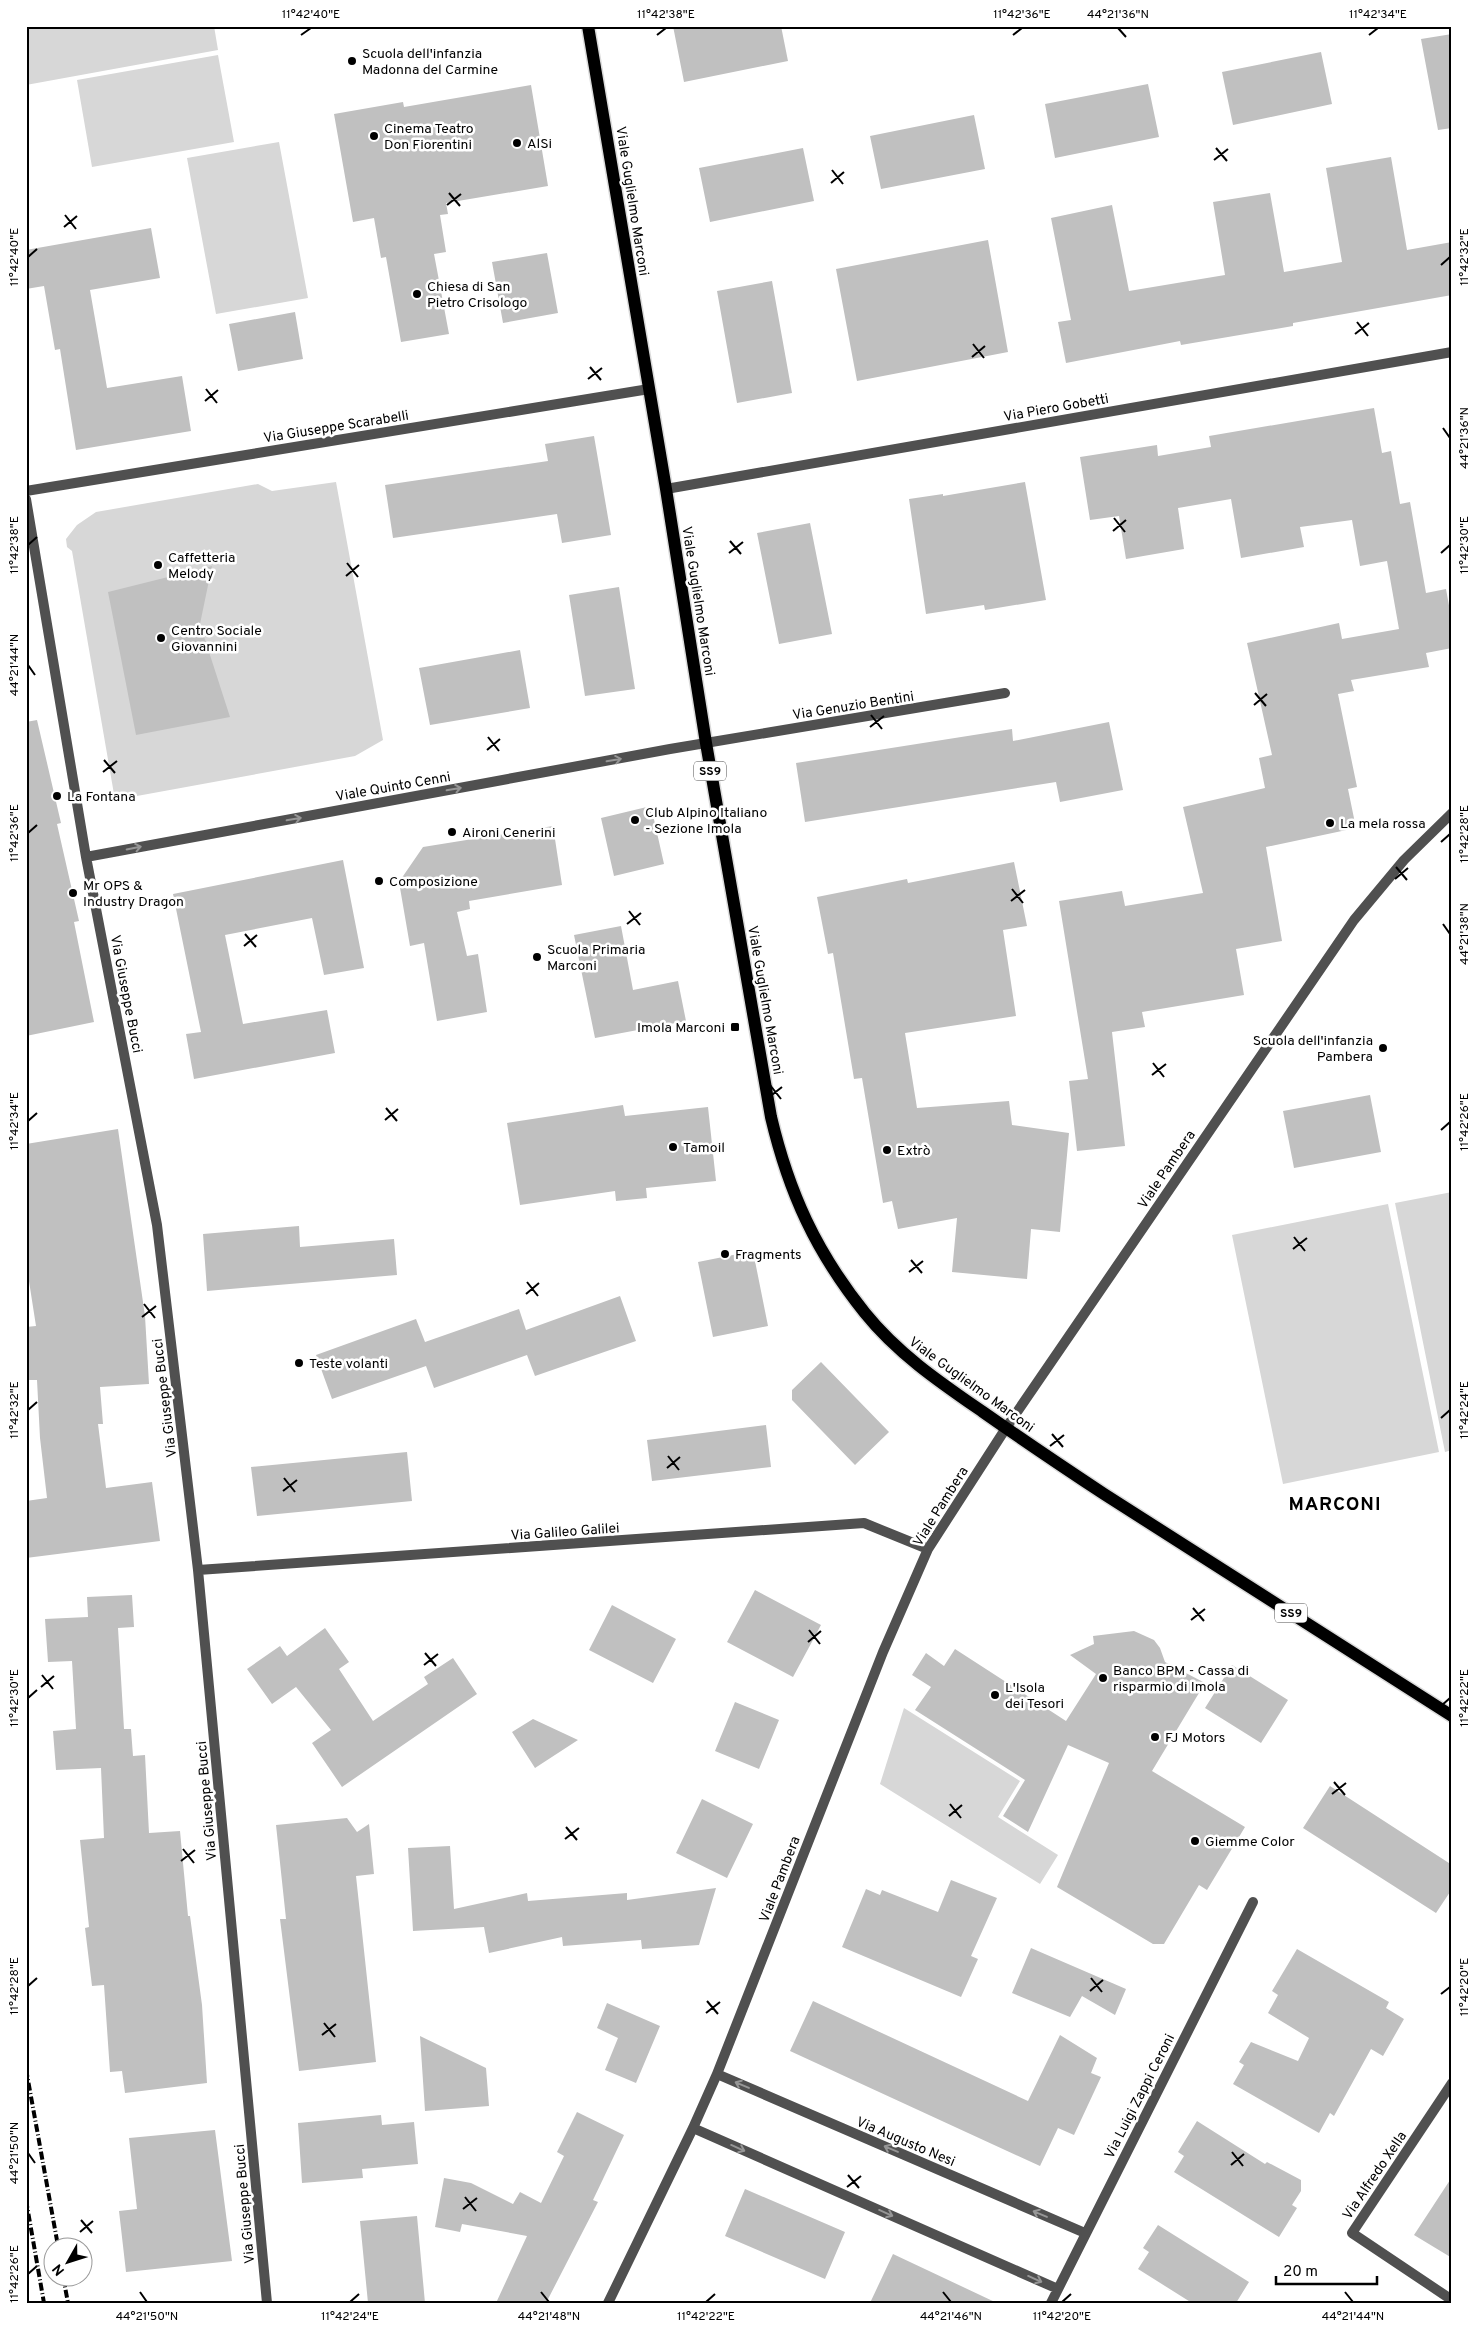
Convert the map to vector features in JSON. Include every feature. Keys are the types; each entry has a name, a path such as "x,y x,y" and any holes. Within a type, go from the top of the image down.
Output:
{"main road":[{"name":"Viale Guglielmo Marconi","path":"588,26 666,488 706,743 771,1117 779,1152 795,1198 823,1256 878,1327 902,1354 1068,1470 1452,1716"}],"street":[{"name":"Via Piero Gobetti","path":"666,488 1452,352"},
{"name":"Via Giuseppe Scarabelli","path":"26,491 649,389"},
{"name":"Via Giuseppe Bucci","path":"26,499 86,857 157,1225 198,1570 267,2303"},
{"name":"Via Genuzio Bentini","path":"706,743 1005,694"},
{"name":"Viale Quinto Cenni","path":"86,857 706,743"},
{"name":"Viale Pambera","path":"608,2303 693,2128 717,2074 883,1652 928,1549 1006,1428 1354,920 1404,860 1452,813"},
{"name":"Via Galileo Galilei","path":"198,1570 864,1524 928,1549"},
{"name":"Via Luigi Zappi Ceroni","path":"1051,2303 1253,1902"},
{"name":"Via Augusto Nesi","path":"717,2074 1085,2233"},
{"name":"Via Alfredo Xella","path":"1452,2083 1352,2233 1452,2300"},
{"path":"693,2128 1058,2288"}],"shaded area":[{"path":"26,26 214,26 218,50 26,85"},
{"path":"218,55 234,142 92,167 77,80"},
{"path":"279,142 308,298 216,314 187,158"},
{"path":"336,482 383,740 355,756 115,800 72,551 67,547 66,539 77,525 96,512 258,484 272,491"},
{"path":"1452,1192 1452,1450 1445,1452 1395,1203"},
{"path":"1388,1204 1439,1452 1283,1484 1232,1235"},
{"path":"904,1708 1020,1781 998,1817 1058,1855 1040,1884 880,1784"}],"building":[{"path":"673,26 781,26 788,61 684,82"},
{"path":"1452,34 1452,128 1438,130 1421,39"},
{"path":"1321,52 1332,104 1233,125 1222,72"},
{"path":"1148,84 1159,137 1055,158 1045,104"},
{"path":"531,85 548,186 446,203 448,214 440,215 446,252 434,254 449,334 401,342 386,257 381,258 374,218 353,222 334,114 403,102 404,107"},
{"path":"974,115 985,169 881,189 870,136"},
{"path":"803,148 814,201 710,222 699,168"},
{"path":"1391,157 1407,250 1452,242 1452,295 1293,323 1293,326 1181,345 1180,341 1066,363 1058,322 1071,320 1051,218 1112,205 1129,291 1225,275 1213,202 1270,193 1284,272 1342,262 1326,168"},
{"path":"151,228 160,278 90,290 107,388 182,376 191,431 76,450 60,349 55,350 44,286 26,289 26,250"},
{"path":"988,240 1008,352 857,381 836,269"},
{"path":"547,253 558,313 503,323 492,262"},
{"path":"772,281 792,393 737,403 717,291"},
{"path":"295,312 303,359 238,371 229,324"},
{"path":"1374,408 1382,453 1391,451 1400,504 1410,502 1426,593 1446,589 1452,622 1452,648 1426,653 1429,667 1351,680 1354,691 1338,694 1357,787 1348,789 1356,828 1266,847 1282,941 1236,949 1244,995 1142,1012 1145,1027 1112,1032 1125,1146 1077,1151 1069,1081 1088,1079 1059,901 1122,891 1125,906 1203,893 1183,807 1265,788 1259,758 1272,755 1247,643 1339,623 1342,639 1399,629 1387,561 1360,566 1352,520 1300,527 1304,547 1241,558 1231,499 1178,508 1184,549 1126,559 1119,516 1090,520 1080,457 1157,445 1158,456 1211,447 1209,436"},
{"path":"594,436 611,535 562,543 557,514 393,538 385,485 548,461 545,444"},
{"path":"1025,482 1046,600 985,610 984,605 926,614 909,499 943,494 943,496"},
{"path":"810,523 832,634 779,644 757,533"},
{"name":"Centro Sociale Giovannini","path":"212,566 200,624 230,717 136,735 108,592"},
{"path":"619,587 635,689 585,696 569,595"},
{"path":"520,650 530,708 430,725 419,668"},
{"path":"37,720 61,823 57,824 79,921 74,922 94,1022 26,1036 26,722"},
{"path":"1109,722 1123,790 1060,802 1056,782 805,822 796,763 1012,729 1013,741"},
{"path":"651,806 664,864 614,876 601,818"},
{"path":"553,826 562,885 469,901 470,909 457,912 467,956 478,954 487,1012 437,1021 424,943 410,946 399,882 423,847"},
{"path":"343,860 364,968 324,975 312,918 225,935 243,1024 327,1010 335,1053 194,1079 186,1034 201,1032 173,894"},
{"path":"1014,862 1027,926 1003,930 1016,1016 905,1033 917,1108 1009,1101 1012,1125 1069,1133 1060,1232 1031,1229 1027,1279 952,1272 957,1218 898,1229 892,1201 883,1203 862,1078 854,1079 833,953 828,954 817,897 907,879 908,883"},
{"path":"621,926 633,990 678,981 686,1021 595,1038 574,935"},
{"path":"1370,1095 1381,1152 1294,1168 1283,1111"},
{"path":"623,1105 625,1116 708,1107 716,1181 646,1188 647,1198 616,1201 615,1191 520,1205 507,1123"},
{"path":"118,1129 145,1316 149,1384 100,1387 103,1424 98,1424 106,1488 152,1482 160,1541 26,1558 26,1501 47,1498 40,1438 37,1380 26,1380 26,1327 36,1326 26,1262 26,1144"},
{"path":"299,1226 300,1247 394,1239 397,1275 207,1291 203,1234"},
{"path":"753,1251 768,1326 713,1337 698,1262"},
{"path":"620,1296 636,1341 535,1376 527,1355 434,1388 426,1366 332,1399 316,1355 416,1319 425,1342 519,1309 526,1330"},
{"path":"821,1362 889,1432 855,1465 792,1400 792,1390"},
{"path":"766,1425 771,1467 652,1481 647,1440"},
{"path":"407,1452 412,1501 257,1516 251,1467"},
{"path":"755,1590 821,1625 793,1677 727,1642"},
{"path":"132,1595 134,1627 118,1628 124,1729 131,1729 133,1756 145,1755 149,1833 180,1831 188,1916 190,1916 202,2005 207,2083 125,2093 122,2071 110,2072 104,1985 92,1986 85,1928 89,1927 80,1840 104,1838 101,1768 56,1770 53,1731 76,1729 72,1661 48,1662 45,1619 88,1617 87,1597"},
{"path":"612,1605 676,1639 653,1683 589,1650"},
{"path":"325,1628 349,1662 339,1669 373,1721 428,1684 424,1677 453,1658 477,1694 342,1787 312,1743 331,1730 296,1687 272,1704 247,1669 280,1646 287,1656"},
{"path":"1134,1631 1154,1640 1160,1648 1165,1662 1205,1683 1152,1771 1245,1827 1207,1890 1199,1885 1164,1944 1153,1944 1057,1887 1109,1763 1068,1745 1028,1832 1003,1816 1025,1780 915,1710 931,1687 912,1675 926,1653 944,1666 955,1649 1066,1721 1096,1674 1070,1655 1094,1644 1093,1636"},
{"path":"1232,1665 1288,1700 1261,1743 1205,1708"},
{"path":"735,1702 779,1720 759,1769 715,1751"},
{"path":"533,1719 578,1740 535,1768 512,1732"},
{"path":"1330,1786 1452,1865 1452,1889 1436,1913 1303,1828"},
{"path":"702,1799 753,1824 727,1878 676,1853"},
{"path":"347,1818 357,1832 369,1824 374,1874 356,1876 376,2062 299,2071 280,1919 286,1919 276,1825"},
{"path":"450,1846 454,1909 527,1893 528,1901 627,1893 627,1900 716,1888 699,1945 642,1949 641,1940 563,1946 562,1937 489,1953 484,1927 413,1931 408,1848"},
{"path":"951,1880 997,1898 971,1956 978,1959 961,1997 842,1947 866,1889 880,1895 882,1890 938,1912"},
{"path":"1031,1948 1126,1989 1115,2015 1082,1996 1070,2017 1012,1993"},
{"path":"1297,1949 1389,2002 1386,2008 1404,2019 1383,2056 1371,2049 1334,2116 1330,2113 1319,2133 1233,2084 1244,2065 1239,2062 1251,2042 1298,2061 1309,2038 1268,2013 1278,1995 1272,1991"},
{"path":"813,2001 1028,2101 1060,2035 1097,2058 1091,2073 1101,2077 1074,2135 1058,2128 1040,2166 790,2051"},
{"path":"607,2003 660,2026 636,2083 605,2070 618,2038 597,2028"},
{"path":"420,2036 486,2068 489,2106 425,2111"},
{"path":"577,2112 624,2135 593,2200 598,2202 546,2303 496,2303 527,2236 462,2224 460,2232 435,2227 444,2178 471,2183 513,2204 520,2192 541,2203 564,2156 557,2152"},
{"path":"381,2115 382,2125 414,2122 418,2164 362,2169 363,2178 302,2183 298,2123"},
{"path":"1197,2121 1265,2164 1267,2162 1301,2180 1301,2191 1292,2205 1297,2208 1279,2237 1174,2172 1184,2156 1178,2152"},
{"path":"215,2130 232,2261 126,2272 119,2211 137,2209 129,2138"},
{"path":"1452,2177 1452,2258 1414,2235"},
{"path":"745,2189 845,2232 825,2279 725,2236"},
{"path":"417,2216 425,2303 368,2303 360,2221"},
{"path":"1158,2225 1249,2282 1236,2303 1192,2303 1138,2269 1149,2252 1143,2248"},
{"path":"893,2254 997,2303 870,2303"}],"railway":[{"path":"26,2069 56,2236"},
{"path":"26,2200 44,2303"},
{"path":"65,2286 68,2303"}],"place":[{"name":"Scuola dell'infanzia Madonna del Carmine","path":"352,61"},
{"name":"Cinema Teatro Don Fiorentini","path":"374,136"},
{"name":"AlSi","path":"517,143"},
{"name":"Chiesa di San Pietro Crisologo","path":"417,294"},
{"name":"Caffetteria Melody","path":"158,565"},
{"name":"Centro Sociale Giovannini","path":"161,638"},
{"name":"La Fontana","path":"57,796"},
{"name":"Club Alpino Italiano - Sezione Imola","path":"635,820"},
{"name":"La mela rossa","path":"1330,823"},
{"name":"Aironi Cenerini","path":"452,832"},
{"name":"Composizione","path":"379,881"},
{"name":"Mr OPS & Industry Dragon","path":"73,893"},
{"name":"Scuola Primaria Marconi","path":"537,957"},
{"name":"Imola Marconi","path":"735,1027"},
{"name":"Scuola dell'infanzia Pambera","path":"1383,1048"},
{"name":"Tamoil","path":"673,1147"},
{"name":"Extrò","path":"887,1150"},
{"name":"Fragments","path":"725,1254"},
{"name":"Teste volanti","path":"299,1363"},
{"name":"Banco BPM - Cassa di risparmio di Imola","path":"1103,1678"},
{"name":"L'Isola dei Tesori","path":"995,1695"},
{"name":"FJ Motors","path":"1155,1737"},
{"name":"Giemme Color","path":"1195,1841"}],"district":[{"name":"MARCONI","path":"1335,1503"}]}
